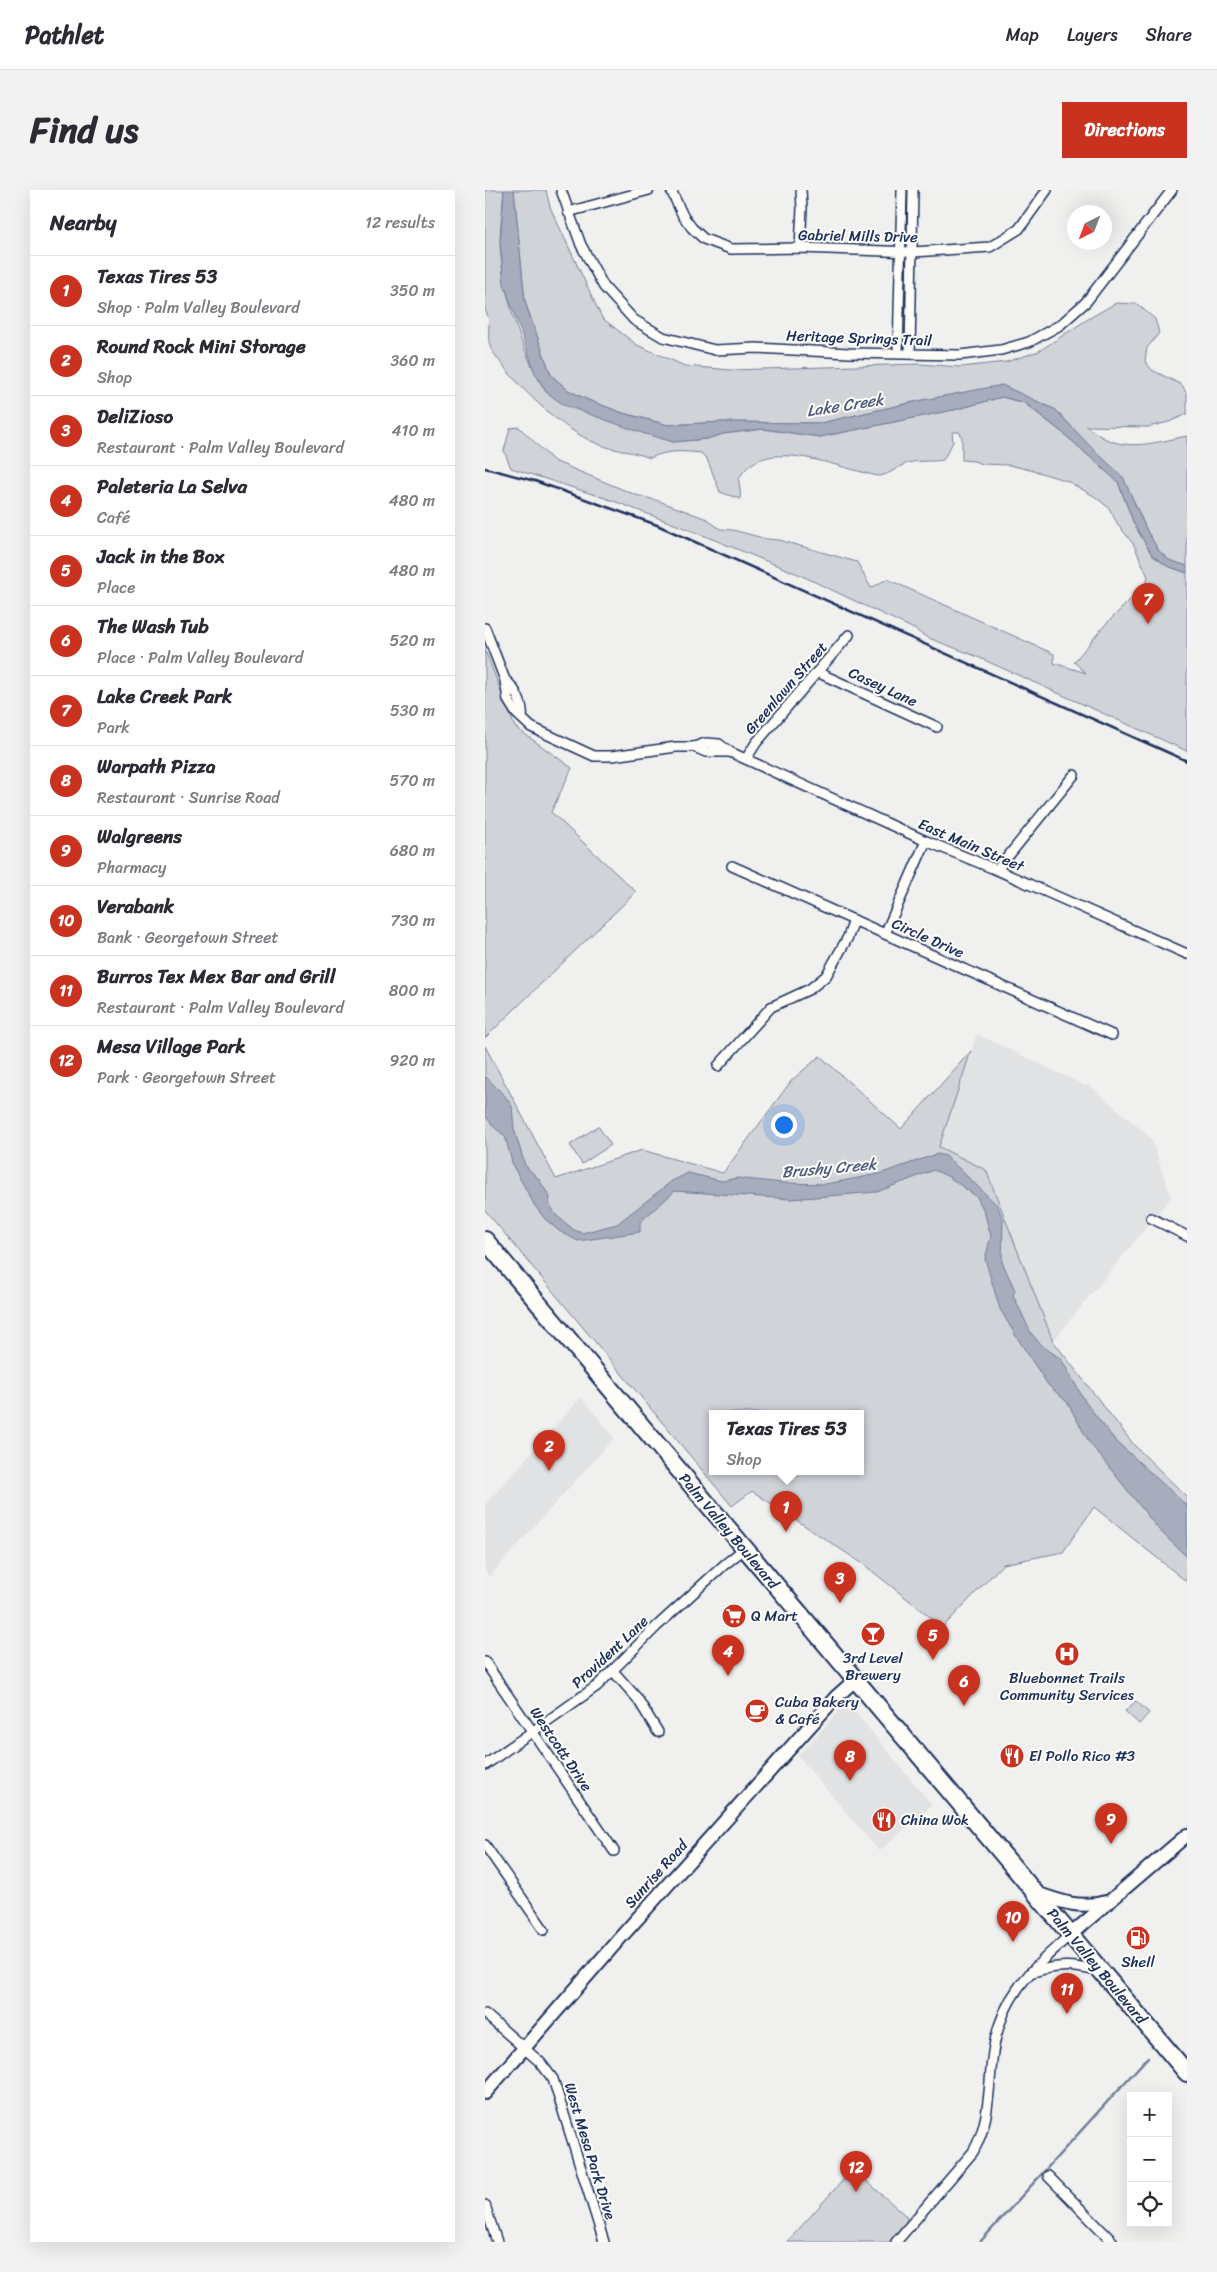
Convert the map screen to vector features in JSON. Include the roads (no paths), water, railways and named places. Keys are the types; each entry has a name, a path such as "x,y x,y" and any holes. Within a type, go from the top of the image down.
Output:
{"highway":[{"name":"Palm Valley Boulevard","path":"485,1240 1187,2073"}],"main road":[{"name":"Sunrise Road","path":"485,2093 674,1877 836,1697 855,1680"},
{"path":"1070,1935 1187,1835"},
{"path":"1033,1892 1069,1905 1084,1906 1109,1902"}],"street":[{"name":"Heritage Springs Trail","path":"561,190 568,212 592,266 614,300 634,320 663,337 715,350 756,348 849,353 960,355 1001,350 1029,342 1060,325 1086,302 1172,190"},
{"path":"568,212 649,190"},
{"name":"Gabriel Mills Drive","path":"671,190 683,216 704,239 731,249 801,248 902,252 990,248 1019,229 1047,190"},
{"path":"801,190 801,248"},
{"path":"899,353 902,190"},
{"path":"910,353 913,190"},
{"name":"East Main Street","path":"485,628 505,680 510,683 522,709 522,717 531,727 594,756 601,757 676,747 694,747 706,743 719,744 730,752 926,841 997,870 1187,954"},
{"name":"Greenlawn Street","path":"746,759 756,743 849,635"},
{"name":"Casey Lane","path":"817,672 937,727"},
{"path":"997,870 1074,775"},
{"path":"885,934 926,841"},
{"name":"Circle Drive","path":"732,866 1112,1035"},
{"path":"718,1066 771,1006 810,989 826,976 848,937 854,920"},
{"path":"1151,1218 1187,1236"},
{"name":"Provident Lane","path":"485,1765 581,1699 613,1671 656,1627 744,1549"},
{"name":"Westcott Drive","path":"485,1662 614,1851"},
{"path":"613,1671 637,1698 658,1732"},
{"path":"485,1845 544,1930"},
{"path":"896,2242 969,2158 980,2140 987,2114 993,2051 1001,2015 1012,1995 1028,1974 1070,1935"},
{"path":"1028,1974 1046,1968 1070,1965 1102,1972"},
{"name":"West Mesa Park Drive","path":"485,2014 547,2070 555,2084 604,2242"},
{"path":"1049,2176 1113,2242"},
{"path":"485,2205 497,2242"}],"water":[{"path":"504,190 514,190 525,302 551,375 568,390 588,400 623,413 668,425 721,422 821,423 918,401 1002,385 1056,410 1123,477 1147,531 1159,551 1169,560 1187,566 1187,573 1167,566 1152,555 1134,524 1118,482 1063,433 1025,403 1002,397 958,409 820,437 763,429 723,434 707,439 673,442 564,405 546,392 535,373 504,284 500,242"},
{"path":"485,1076 512,1106 514,1129 525,1165 538,1178 550,1197 549,1203 556,1215 574,1230 582,1233 617,1224 672,1181 688,1173 722,1181 737,1178 783,1183 826,1184 879,1174 937,1154 946,1156 997,1205 1003,1219 1002,1262 1015,1290 1013,1295 1031,1333 1041,1345 1061,1359 1086,1403 1115,1440 1187,1506 1187,1557 1159,1530 1089,1442 1067,1402 1048,1385 1016,1336 1000,1309 985,1259 991,1236 984,1211 977,1197 949,1177 934,1170 877,1192 791,1199 675,1191 640,1222 640,1232 578,1241 559,1231 545,1219 535,1206 513,1166 505,1136 493,1126 485,1115"}],"waterway":[{"path":"980,2242 1148,2057"}],"railway":[{"path":"485,468 535,481 657,525 1187,761"}],"place":[{"name":"Lake Creek Park","path":"1148,624"},
{"name":"Round Rock Mini Storage","path":"549,1471"},
{"name":"Texas Tires 53","path":"786,1532"},
{"name":"DeliZioso","path":"840,1603"},
{"name":"Q Mart","path":"734,1616"},
{"name":"3rd Level Brewery","path":"873,1634"},
{"name":"Bluebonnet Trails Community Services","path":"1067,1654"},
{"name":"Jack in the Box","path":"933,1660"},
{"name":"Paleteria La Selva","path":"728,1676"},
{"name":"The Wash Tub","path":"964,1706"},
{"name":"Cuba Bakery & Café","path":"757,1711"},
{"name":"El Pollo Rico #3","path":"1012,1756"},
{"name":"Warpath Pizza","path":"850,1781"},
{"name":"China Wok","path":"884,1820"},
{"name":"Walgreens","path":"1111,1844"},
{"name":"Shell","path":"1138,1938"},
{"name":"Verabank","path":"1013,1942"},
{"name":"Burros Tex Mex Bar and Grill","path":"1067,2014"},
{"name":"Mesa Village Park","path":"856,2192"}],"water label":[{"name":"Lake Creek","path":"845,405"},
{"name":"Brushy Creek","path":"829,1168"}]}
